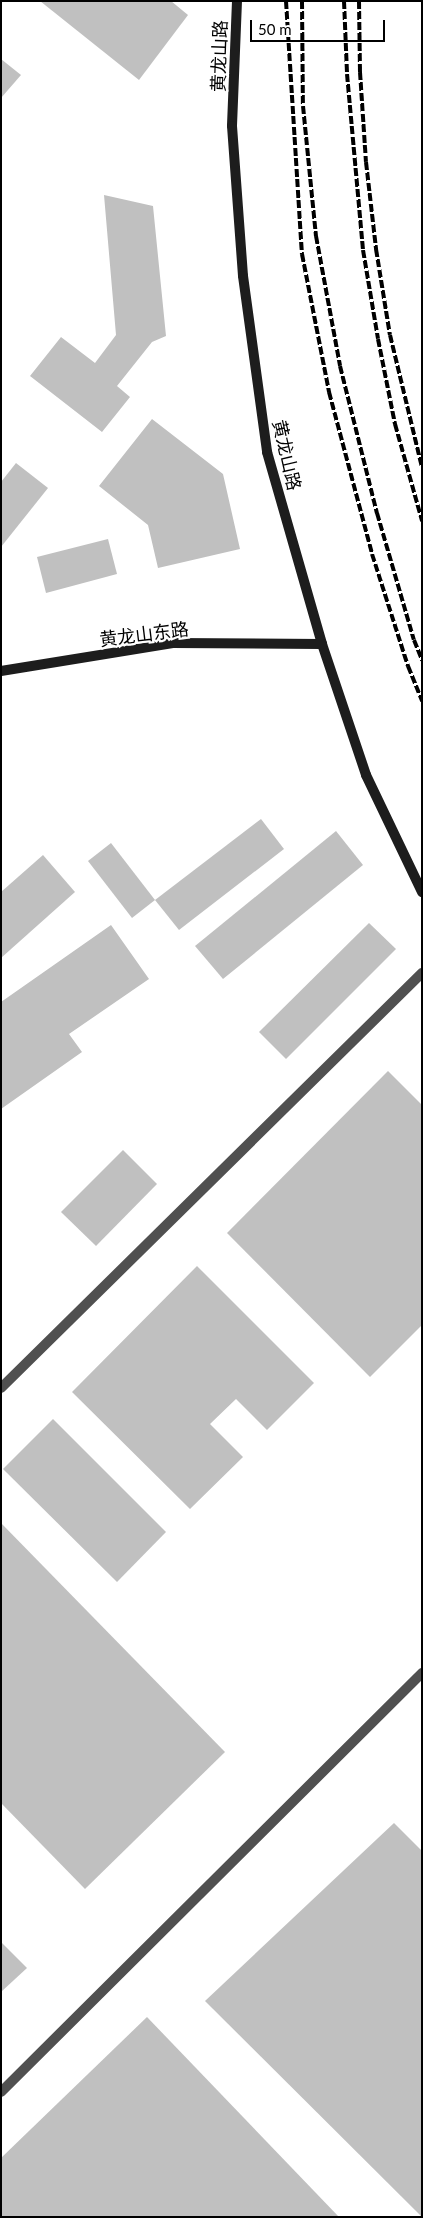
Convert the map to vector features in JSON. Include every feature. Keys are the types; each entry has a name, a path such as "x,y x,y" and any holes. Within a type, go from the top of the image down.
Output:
{"street":[{"name":"黄龙山路","path":"238,1 232,126 243,276 266,452 322,644 366,775 422,892"},
{"name":"黄龙山东路","path":"1,671 173,643 322,644"},
{"path":"1,1388 422,973"},
{"path":"1,2092 422,1673"}],"building":[{"path":"40,1 171,1 188,15 139,80"},
{"path":"1,59 21,75 1,98"},
{"path":"104,195 153,206 166,336 152,342 117,386 130,397 102,432 30,376 61,337 95,363 116,335"},
{"path":"152,419 223,474 240,549 158,568 148,525 99,486"},
{"path":"16,463 48,488 1,547 1,482"},
{"path":"108,539 117,574 46,593 37,557"},
{"path":"261,819 284,849 179,930 155,900"},
{"path":"336,831 363,865 223,979 195,946"},
{"path":"111,843 155,900 132,918 88,861"},
{"path":"43,855 75,892 1,958 1,892"},
{"path":"369,923 396,949 286,1059 259,1032"},
{"path":"111,925 149,979 69,1034 82,1052 1,1109 1,1002"},
{"path":"388,1071 422,1105 422,1325 370,1377 227,1233"},
{"path":"123,1150 157,1184 96,1246 61,1212"},
{"path":"197,1266 314,1383 267,1430 236,1399 210,1424 243,1457 190,1509 72,1392"},
{"path":"53,1419 166,1532 117,1582 3,1469"},
{"path":"1,1523 225,1752 85,1889 1,1803"},
{"path":"394,1823 422,1851 422,2217 205,2001"},
{"path":"1,1942 27,1968 1,1992"},
{"path":"147,2017 339,2217 1,2217 1,2158"}],"railway":[{"path":"286,1 302,254 329,392 372,554 408,666 422,701"},
{"path":"302,1 303,106 316,236 340,366 377,513 414,640 422,660"},
{"path":"344,1 347,74 363,250 395,424 422,521"},
{"path":"359,1 360,72 366,162 376,249 390,335 422,467"}]}
